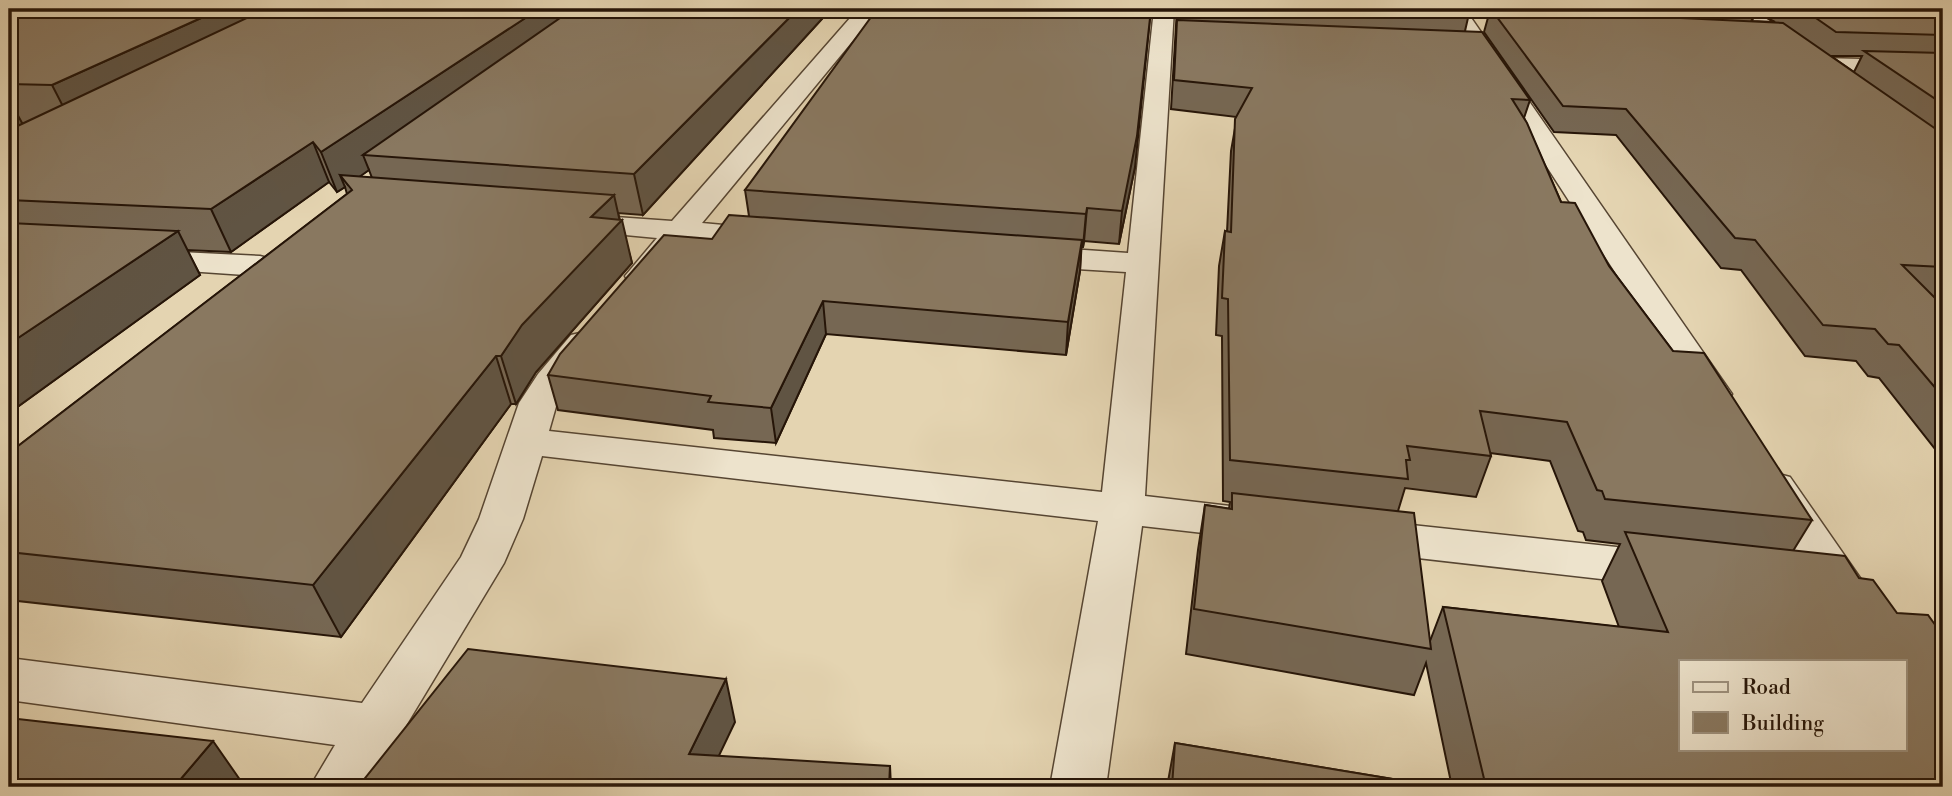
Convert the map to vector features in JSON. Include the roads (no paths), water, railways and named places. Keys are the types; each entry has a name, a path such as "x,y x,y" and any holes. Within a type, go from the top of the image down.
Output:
{"street":[{"path":"338,787 481,563 501,519 538,403 551,382 869,9"},
{"path":"1741,9 1855,89"},
{"path":"1078,787 1122,510 1144,264 1171,28"},
{"path":"1470,31 1728,417"},
{"path":"1741,35 1782,37"},
{"path":"1822,65 1943,68"},
{"path":"544,220 802,240"},
{"path":"993,253 1144,264"},
{"path":"107,258 270,258 228,292"},
{"path":"525,441 1122,510 1704,573"},
{"path":"1759,463 1889,660"},
{"path":"1788,582 1843,588"},
{"path":"9,679 378,728"}]}
